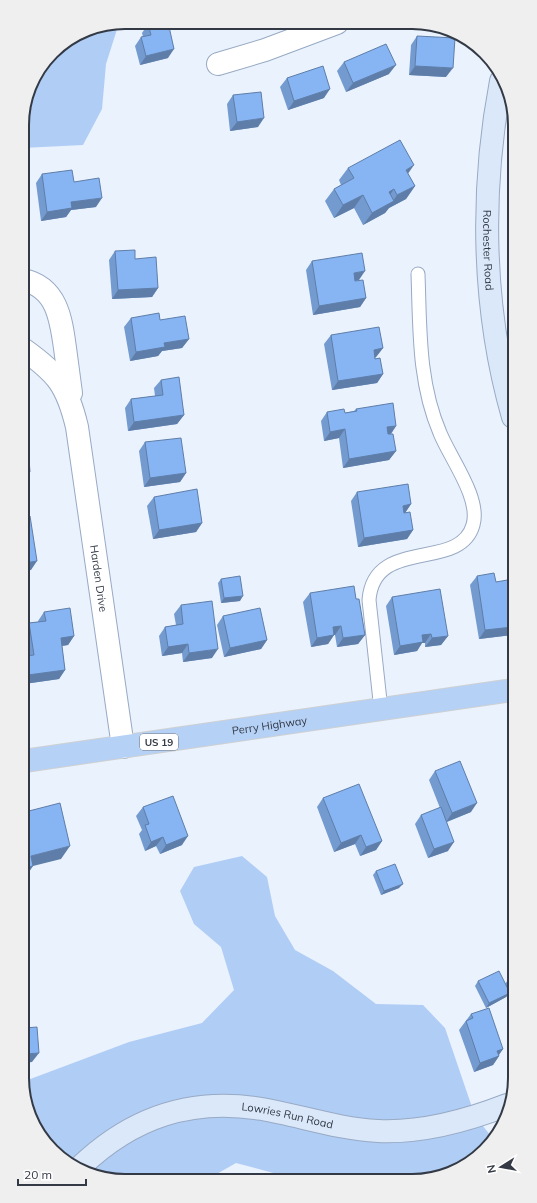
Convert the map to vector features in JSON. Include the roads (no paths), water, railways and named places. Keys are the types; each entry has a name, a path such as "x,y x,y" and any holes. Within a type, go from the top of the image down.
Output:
{"main road":[{"name":"Perry Highway","path":"29,760 508,691"}],"street":[{"path":"218,64 265,50 321,29"},
{"name":"Rochester Road","path":"500,87 491,152 488,261 495,337 508,398"},
{"name":"Harden Drive","path":"29,282 39,286 50,295 57,307 61,322 123,747"},
{"name":"Harden Drive","path":"29,354 52,371 65,390 73,410"},
{"name":"Lowries Run Road","path":"83,1164 128,1130 162,1114 189,1108 213,1105 237,1106 354,1128 402,1131 451,1124 504,1105"}],"lane":[{"path":"381,710 369,600 370,590 374,580 381,571 402,559 444,550 463,541 469,534 473,525 474,514 469,491 440,432 427,393 421,350 418,274"}]}
